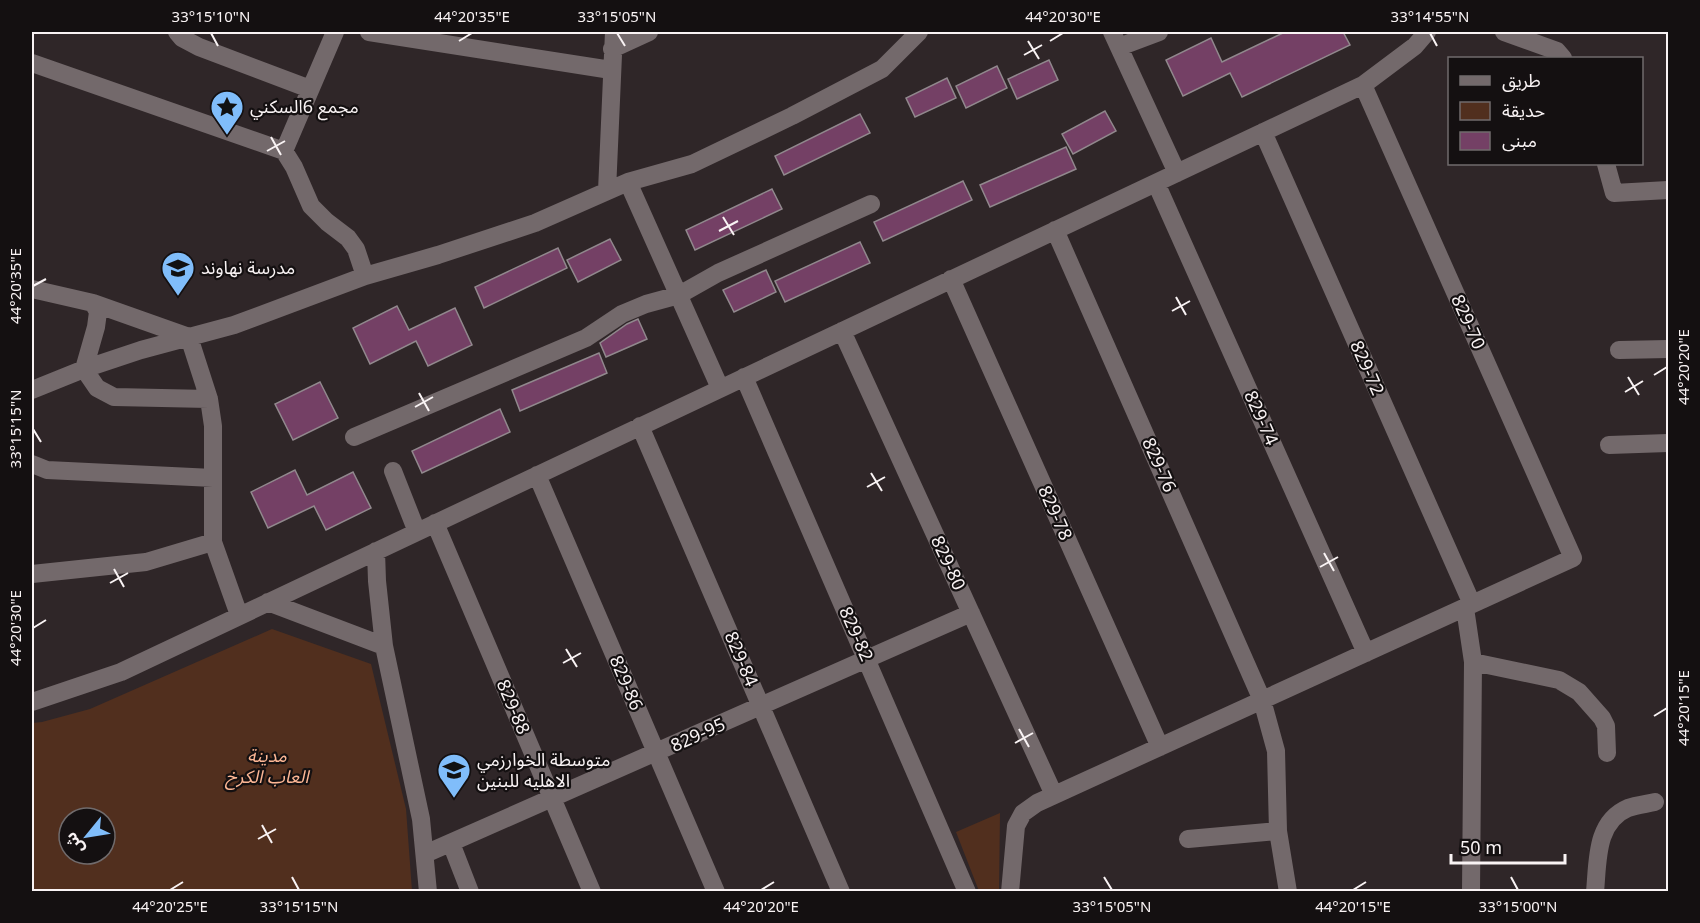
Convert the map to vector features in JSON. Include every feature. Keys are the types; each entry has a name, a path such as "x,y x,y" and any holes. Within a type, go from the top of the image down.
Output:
{"street":[{"path":"177,32 199,47 310,89"},
{"path":"284,152 335,32"},
{"path":"369,32 611,70"},
{"path":"607,191 613,40 649,32"},
{"path":"32,390 84,369 234,325 365,276 535,223 628,182 692,164 882,69 919,32"},
{"path":"1159,32 1116,39 1177,173"},
{"path":"32,702 121,672 1363,85 1415,46 1427,32"},
{"path":"1504,32 1557,51 1562,57"},
{"path":"32,63 284,152 311,206 348,238 356,249 365,276"},
{"name":"829-70","path":"1363,85 1573,558 1468,606"},
{"name":"829-72","path":"1263,132 1468,606 1473,662 1471,891"},
{"path":"1606,165 1614,193 1668,190"},
{"path":"628,182 720,388"},
{"name":"829-74","path":"1156,183 1366,653"},
{"path":"354,437 586,338 622,314 646,304 679,295 718,273 871,204"},
{"name":"829-76","path":"1055,230 1262,700 1276,751 1278,831 1288,891"},
{"name":"829-78","path":"951,279 1160,747"},
{"path":"32,289 93,303 189,337"},
{"path":"84,369 96,327 98,312 93,303"},
{"name":"829-80","path":"842,331 1054,795"},
{"path":"189,337 209,399 213,426 213,542 239,615"},
{"path":"1619,350 1668,349"},
{"path":"84,369 97,388 114,397 209,399"},
{"name":"829-82","path":"744,377 967,891"},
{"name":"829-84","path":"640,426 841,891"},
{"path":"1609,445 1668,443"},
{"path":"32,464 47,470 213,478"},
{"path":"393,471 417,532"},
{"name":"829-86","path":"537,475 716,891"},
{"name":"829-88","path":"435,523 592,891"},
{"path":"32,574 146,562 213,542"},
{"path":"376,551 384,646 420,819 428,891"},
{"path":"268,602 384,646"},
{"path":"1010,891 1016,826 1023,813 1054,795 1468,606"},
{"name":"829-95","path":"425,854 552,797 657,754 970,613"},
{"path":"1473,662 1559,680 1579,692 1590,702 1606,726 1606,753"},
{"path":"1595,891 1599,844 1606,826 1616,815 1629,808 1655,802"},
{"path":"1188,839 1278,831"},
{"path":"451,843 470,891"}],"green space":[{"name":"مدينة العاب الكرخ","path":"272,629 371,664 406,809 412,891 32,891 32,723 90,709"},
{"path":"1000,813 999,891 979,891 956,832"}],"building":[{"path":"1285,32 1343,32 1350,45 1242,97 1230,73 1183,96 1166,60 1211,38 1222,62"},
{"path":"1049,60 1058,80 1017,99 1008,79"},
{"path":"997,66 1007,88 966,108 956,86"},
{"path":"947,78 956,98 915,117 906,98"},
{"path":"1105,111 1116,131 1073,154 1062,134"},
{"path":"860,114 870,133 784,175 775,156"},
{"path":"1066,147 1076,169 990,207 980,185"},
{"path":"963,181 972,200 883,241 874,222"},
{"path":"772,189 782,209 695,250 686,230"},
{"path":"610,239 621,260 578,282 567,260"},
{"path":"860,242 870,263 785,302 775,281"},
{"path":"558,248 567,268 484,308 475,287"},
{"path":"766,270 776,292 734,312 723,290"},
{"path":"397,306 409,330 455,308 472,345 428,366 416,341 370,364 353,328"},
{"path":"638,319 647,339 606,357 600,343"},
{"path":"599,353 607,373 520,411 512,390"},
{"path":"320,382 338,418 293,440 275,404"},
{"path":"500,409 510,432 422,473 412,451"},
{"path":"295,470 307,495 353,472 371,508 326,530 314,506 268,528 251,492"}],"place":[{"name":"مجمع 6السكني","path":"227,136"},
{"name":"مدرسة نهاوند","path":"178,297"},
{"name":"متوسطة الخوارزمي الاهليه للبنين","path":"454,799"}]}
